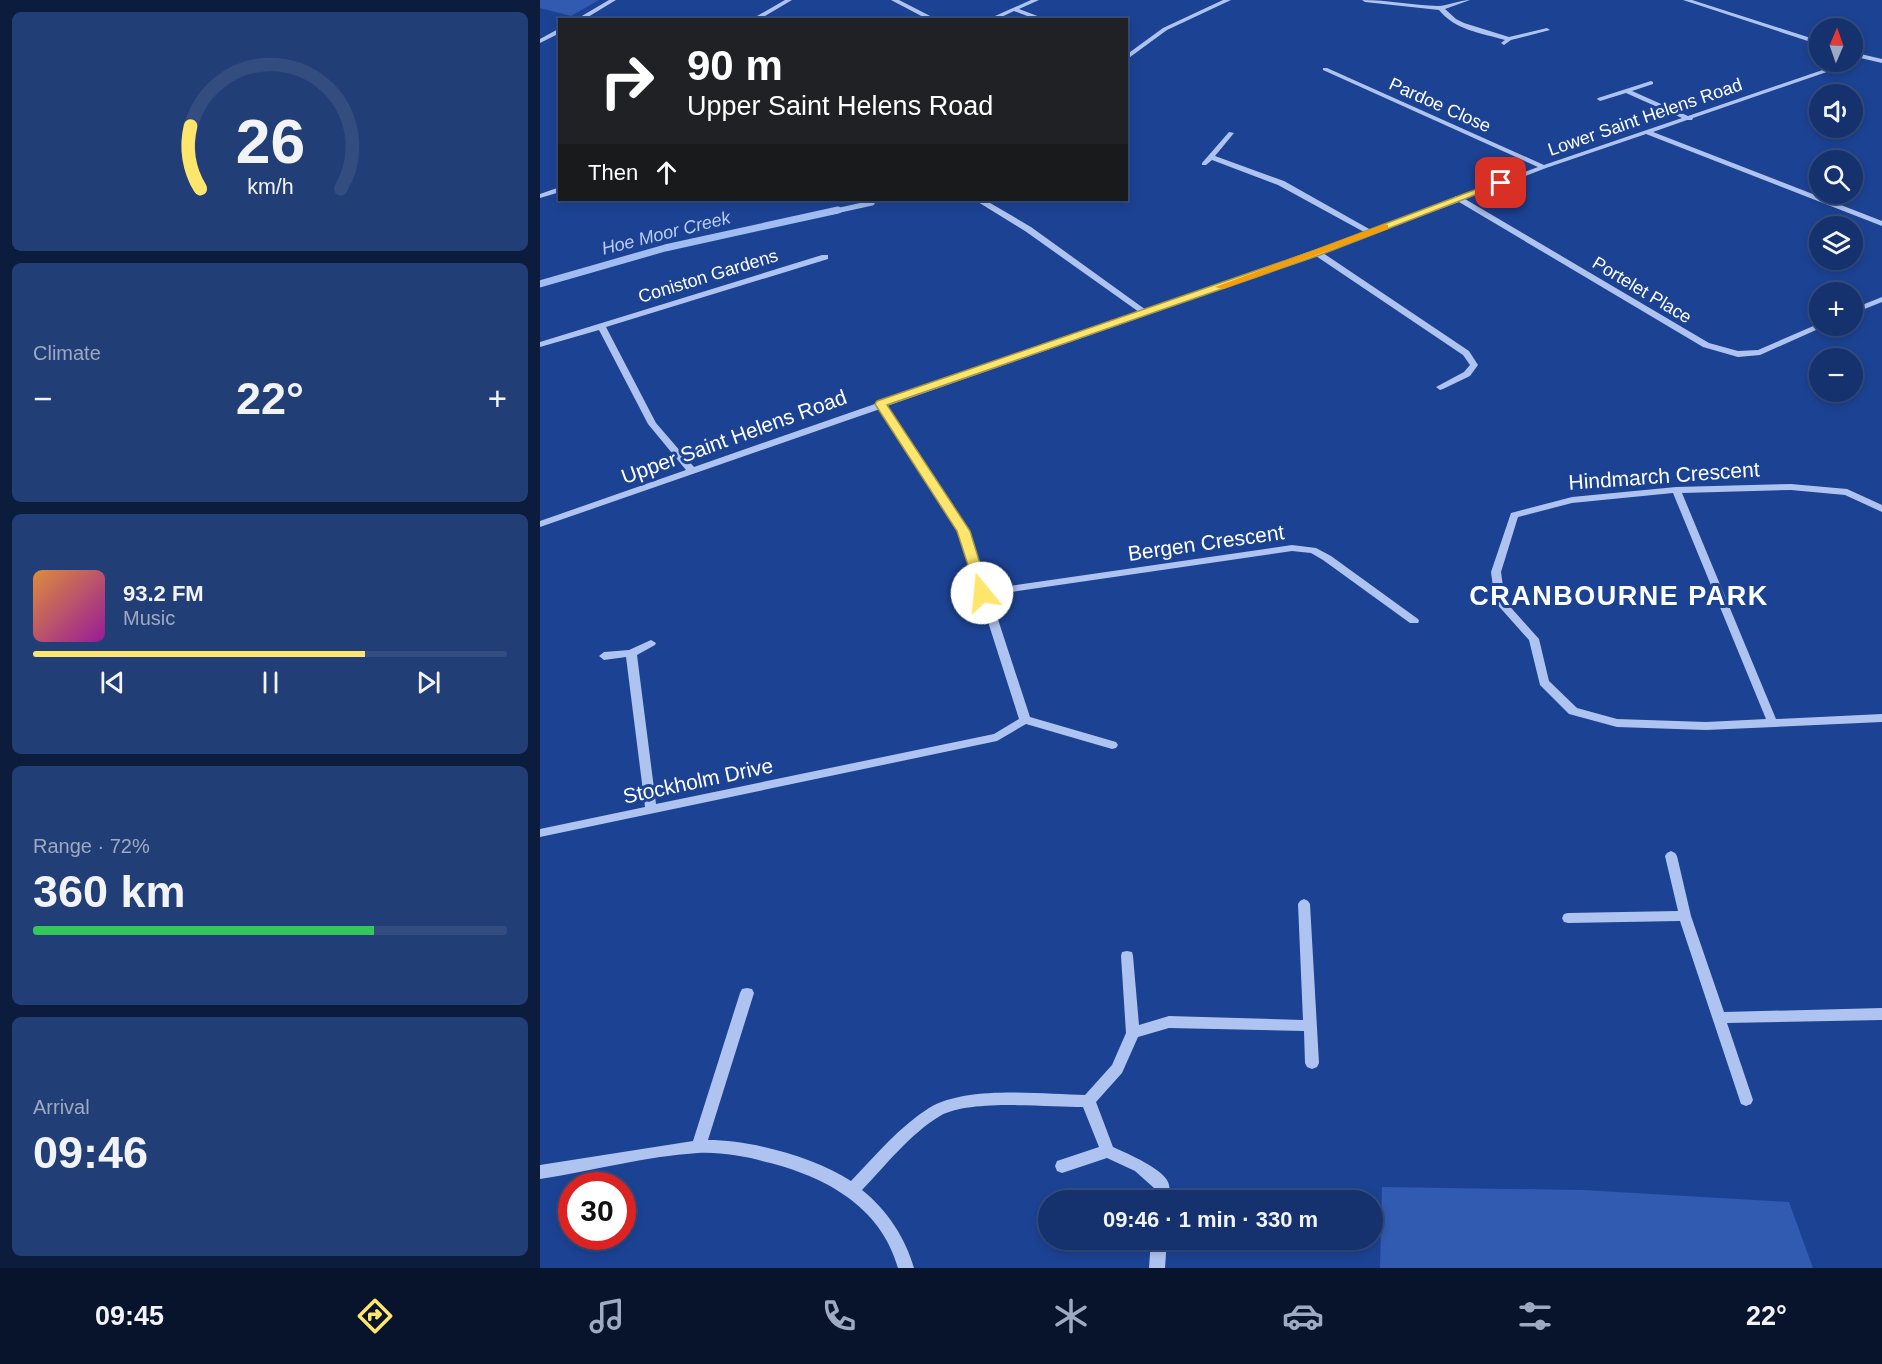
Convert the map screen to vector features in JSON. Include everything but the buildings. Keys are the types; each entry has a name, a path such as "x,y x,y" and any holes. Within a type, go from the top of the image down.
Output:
{"street":[{"path":"582,18 613,0"},
{"path":"757,18 789,0"},
{"path":"894,0 931,18"},
{"path":"993,18 1036,0"},
{"path":"1128,56 1136,46 1165,29 1228,0"},
{"path":"1365,0 1442,8 1467,0"},
{"path":"1686,0 1809,39"},
{"path":"1442,8 1446,16 1468,27 1507,41 1547,30"},
{"path":"1013,9 1039,18"},
{"path":"540,41 558,31"},
{"path":"1863,57 1882,61"},
{"name":"Pardoe Close","path":"1324,69 1544,167"},
{"name":"Lower Saint Helens Road","path":"1145,313 1317,253 1544,167 1690,119 1821,72"},
{"path":"1600,99 1650,83"},
{"path":"1627,91 1690,119"},
{"path":"1204,164 1231,133"},
{"path":"1649,133 1882,224"},
{"path":"1211,157 1281,183 1371,233"},
{"path":"540,196 558,190"},
{"name":"Portelet Place","path":"1458,198 1706,345 1738,354 1760,352 1809,331"},
{"path":"983,201 1028,230 1145,313"},
{"path":"1317,253 1466,353 1474,365 1467,374 1440,387"},
{"name":"Coniston Gardens","path":"540,345 825,256"},
{"path":"1863,307 1882,299"},
{"name":"Upper Saint Helens Road","path":"540,524 1145,313"},
{"path":"602,326 652,424 692,471"},
{"path":"881,404 964,531 982,593 1025,720 1112,745"},
{"name":"Hindmarch Crescent","path":"1882,508 1847,492 1791,487 1676,490 1572,500 1514,515 1496,572 1500,602 1534,639 1544,682 1573,711 1617,723 1706,726 1882,718"},
{"path":"1676,490 1773,724"},
{"name":"Bergen Crescent","path":"982,593 1292,548 1313,550 1327,558 1414,621"},
{"path":"604,656 631,653 651,643"},
{"path":"631,653 651,810"},
{"name":"Stockholm Drive","path":"540,833 864,767 997,737 1025,720"},
{"path":"1671,856 1685,916 1721,1018 1746,1100"},
{"path":"1304,904 1312,1063"},
{"path":"1568,918 1685,916"},
{"path":"852,1190 906,1136 944,1108 980,1102 1088,1101 1117,1069 1133,1033 1127,956"},
{"path":"699,1146 747,993"},
{"path":"1721,1018 1882,1014"},
{"path":"1133,1033 1169,1022 1310,1026"},
{"path":"1088,1101 1108,1151 1140,1166 1162,1185 1162,1190"},
{"path":"540,1172 699,1146 754,1152 810,1169 852,1190 882,1220 903,1254 906,1268"},
{"path":"1062,1166 1108,1151"},
{"path":"1157,1268 1158,1250"}],"shaded area":[{"path":"540,0 599,0 571,16 540,8"},
{"path":"1382,1187 1583,1190 1789,1202 1813,1268 1380,1268 1380,1250 1383,1250"}],"waterway":[{"name":"Hoe Moor Creek","path":"831,212 872,203"},
{"name":"Hoe Moor Creek","path":"540,284 665,248 838,210"}],"slow traffic":[{"path":"1220,287 1385,227"}],"district":[{"name":"CRANBOURNE PARK","path":"1619,596"}],"route":[{"path":"982,593 964,531 881,404 1317,253 1501,183"}]}
